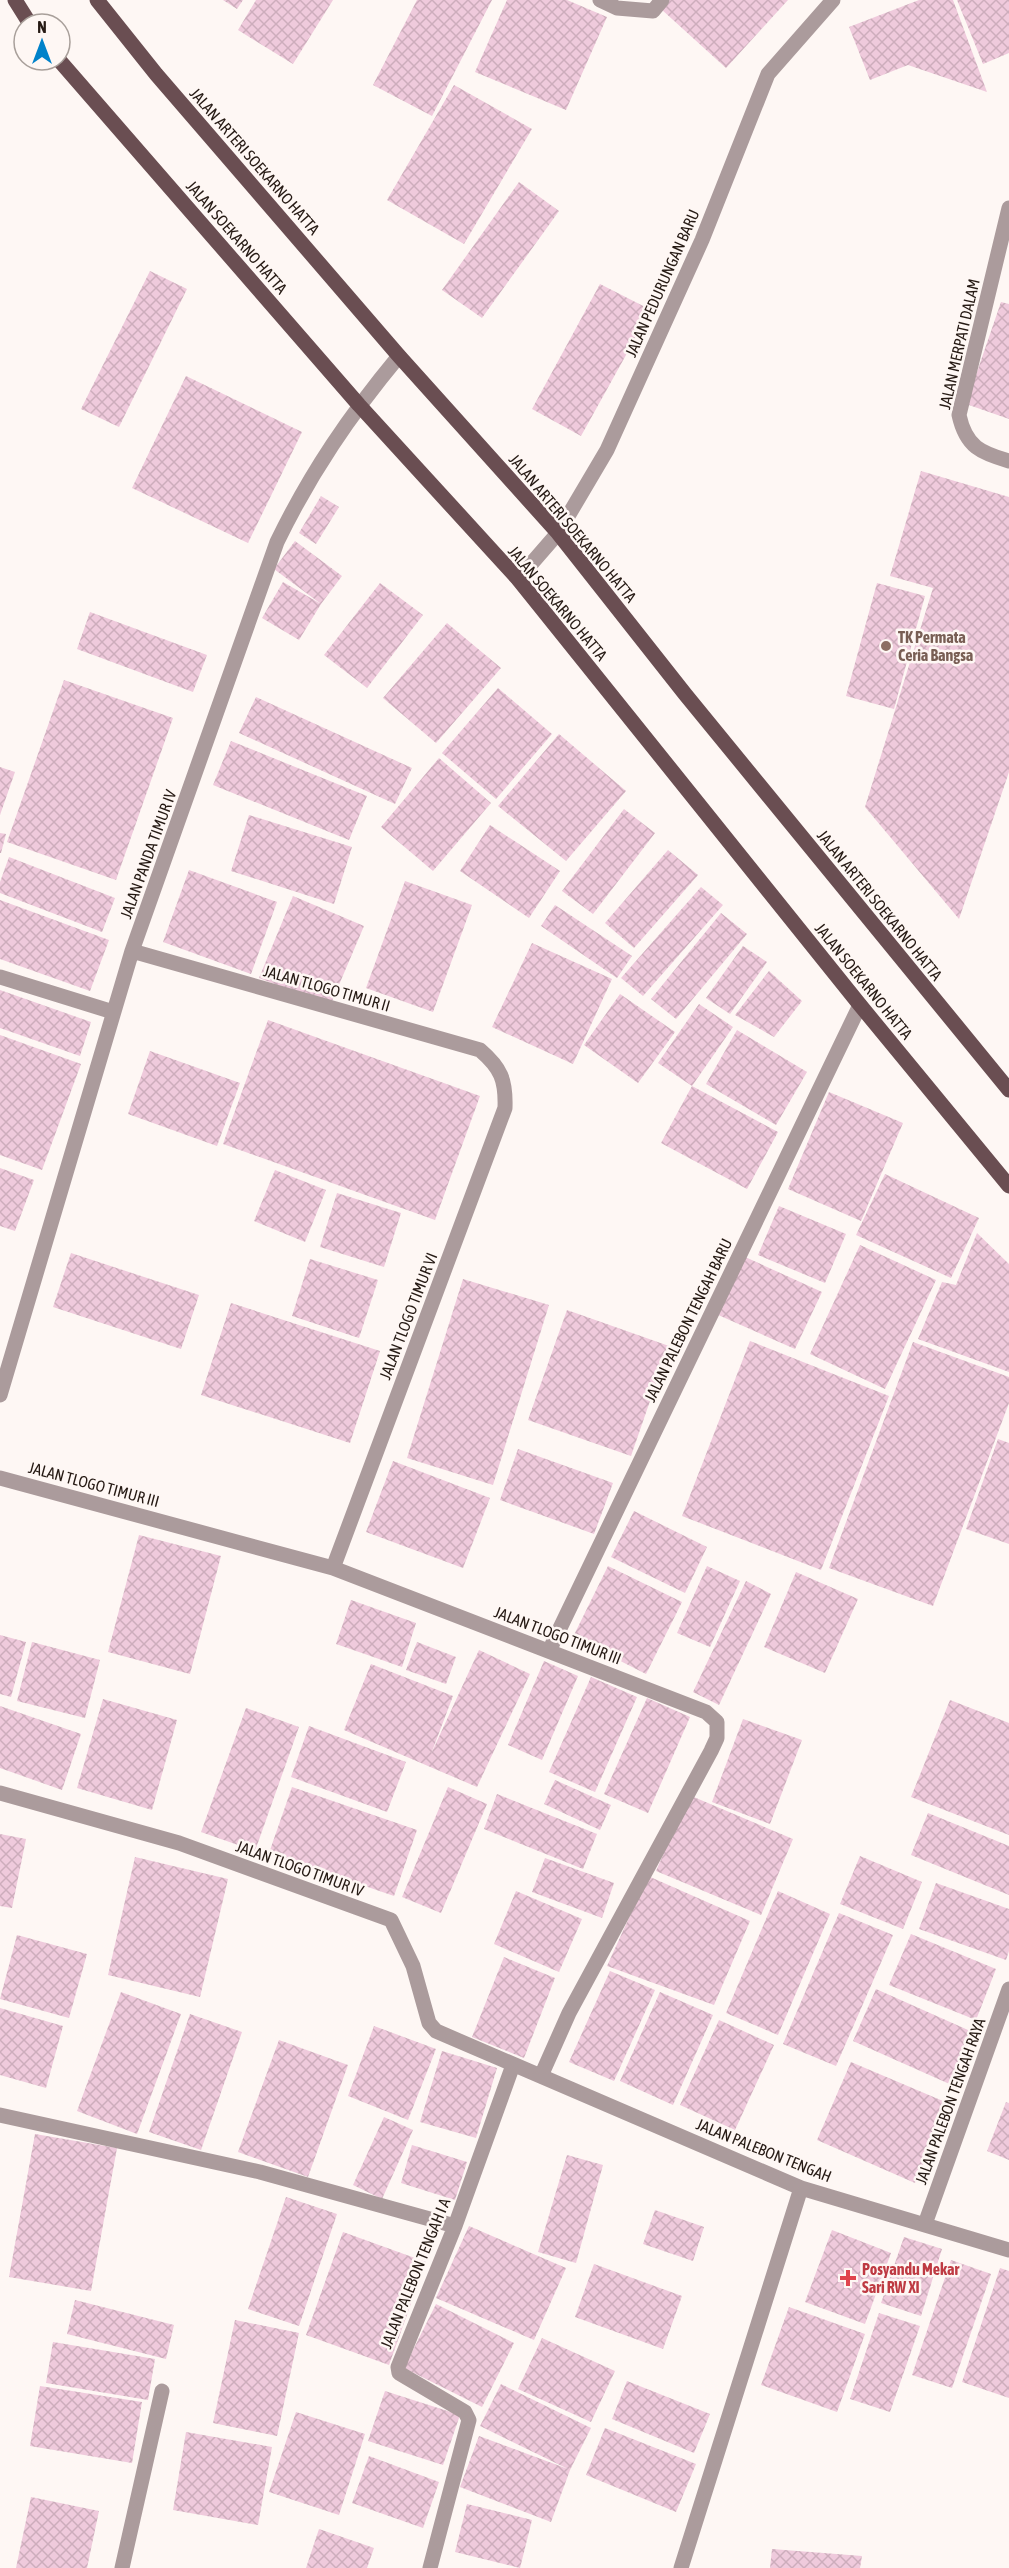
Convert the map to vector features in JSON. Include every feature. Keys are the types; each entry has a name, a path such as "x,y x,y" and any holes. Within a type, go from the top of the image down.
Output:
{"main road":[{"name":"JALAN ARTERI SOEKARNO HATTA","path":"97,0 164,83 399,356 558,533 678,685 1009,1090"},
{"name":"JALAN SOEKARNO HATTA","path":"69,72 359,405 518,579 860,1005 1009,1186"}],"street":[{"path":"600,0 617,8 653,11 662,0"},
{"name":"JALAN PEDURUNGAN BARU","path":"518,579 558,533 607,450 702,240 768,74 833,0"},
{"name":"JALAN MERPATI DALAM","path":"1009,208 959,415 962,431 982,453 1009,461"},
{"name":"JALAN PANDA TIMUR IV","path":"0,1395 132,951 277,542 303,490 359,405 399,356"},
{"name":"JALAN TLOGO TIMUR II","path":"132,951 480,1050 493,1061 501,1075"},
{"path":"0,977 113,1012"},
{"name":"JALAN PALEBON TENGAH BARU","path":"549,1651 860,1005"},
{"name":"JALAN TLOGO TIMUR VI","path":"333,1568 505,1108 506,1088 501,1075"},
{"name":"JALAN TLOGO TIMUR III","path":"0,1478 333,1568 706,1712 717,1722 717,1738 569,2013 541,2076"},
{"name":"JALAN TLOGO TIMUR IV","path":"0,1793 180,1843 391,1920 413,1966 432,2028 513,2065"},
{"name":"JALAN PALEBON TENGAH RAYA","path":"925,2224 1009,1989"},
{"name":"JALAN PALEBON TENGAH","path":"513,2065 801,2188 1009,2250"},
{"name":"JALAN PALEBON TENGAH I A","path":"430,2568 469,2420 465,2412 399,2373 398,2367 455,2226 513,2065"},
{"path":"0,2115 260,2172 455,2226"},
{"path":"681,2568 801,2188"},
{"path":"122,2568 162,2391"}],"building":[{"path":"223,0 243,0 237,9"},
{"path":"256,0 333,0 293,64 238,30"},
{"path":"417,0 492,0 432,116 373,85"},
{"path":"507,0 567,0 607,17 566,110 475,72"},
{"path":"669,0 788,0 726,68 661,9"},
{"path":"919,0 953,0 987,92 908,65 870,80 849,27"},
{"path":"957,0 1009,0 1009,53 983,64"},
{"path":"454,85 532,129 464,244 387,200"},
{"path":"519,182 559,211 482,318 442,290"},
{"path":"150,271 187,289 119,427 81,409"},
{"path":"600,284 651,310 581,436 532,409"},
{"path":"1001,302 1009,304 1009,419 966,404"},
{"path":"186,376 302,432 248,543 132,488"},
{"path":"921,471 1009,497 1009,772 959,919 865,807 933,588 890,576"},
{"path":"321,496 339,507 316,544 299,533"},
{"path":"295,541 342,576 321,604 274,569"},
{"path":"283,582 321,604 299,640 262,618"},
{"path":"380,583 423,615 367,688 324,655"},
{"name":"TK Permata Ceria Bangsa","path":"877,583 925,596 894,709 846,696"},
{"path":"90,612 207,655 193,692 77,649"},
{"path":"447,623 501,668 436,743 383,698"},
{"path":"64,680 173,718 116,880 7,842"},
{"path":"498,688 552,734 496,799 442,753"},
{"path":"256,697 412,768 395,804 239,733"},
{"path":"559,734 626,791 566,861 498,806"},
{"path":"231,741 367,796 349,840 213,785"},
{"path":"439,758 491,803 433,871 381,827"},
{"path":"0,767 15,772 0,815"},
{"path":"624,809 655,833 593,914 562,891"},
{"path":"249,815 352,847 334,904 231,871"},
{"path":"490,825 560,871 529,918 460,871"},
{"path":"0,833 6,834 1,853 0,853"},
{"path":"668,850 698,875 634,948 605,923"},
{"path":"9,857 115,898 102,932 0,893 0,882"},
{"path":"189,870 277,902 251,974 163,942"},
{"path":"405,881 472,905 433,1012 366,988"},
{"path":"701,887 723,905 643,996 621,978"},
{"path":"293,896 364,926 330,1006 259,978"},
{"path":"0,900 109,940 90,991 0,959"},
{"path":"555,905 632,956 617,978 541,926"},
{"path":"721,913 747,934 676,1019 651,999"},
{"path":"532,943 612,979 573,1064 492,1027"},
{"path":"743,946 767,962 730,1014 706,998"},
{"path":"769,971 802,1001 774,1037 735,1015"},
{"path":"0,990 91,1022 80,1056 0,1028"},
{"path":"620,994 675,1032 638,1083 584,1045"},
{"path":"699,1004 733,1027 692,1086 658,1063"},
{"path":"268,1020 480,1096 435,1220 223,1144"},
{"path":"737,1030 807,1072 776,1125 706,1084"},
{"path":"0,1035 81,1064 42,1170 0,1155"},
{"path":"150,1051 240,1083 217,1146 128,1114"},
{"path":"692,1086 778,1132 747,1189 661,1143"},
{"path":"829,1092 903,1123 861,1221 788,1189"},
{"path":"0,1168 34,1180 15,1231 0,1226"},
{"path":"275,1170 326,1190 305,1242 254,1221"},
{"path":"885,1174 979,1218 951,1278 856,1235"},
{"path":"337,1193 401,1213 384,1267 320,1247"},
{"path":"779,1206 846,1234 825,1283 758,1255"},
{"path":"977,1233 1009,1264 1009,1372 918,1339 942,1282 956,1285"},
{"path":"860,1245 936,1280 885,1389 810,1354"},
{"path":"71,1253 199,1295 181,1349 53,1307"},
{"path":"743,1256 822,1292 795,1349 716,1314"},
{"path":"310,1259 378,1280 359,1338 292,1316"},
{"path":"463,1279 549,1305 493,1485 407,1458"},
{"path":"231,1303 380,1351 350,1443 201,1395"},
{"path":"567,1310 669,1346 631,1456 528,1420"},
{"path":"750,1341 889,1396 821,1570 682,1516"},
{"path":"913,1342 1009,1377 1009,1403 933,1606 829,1568"},
{"path":"998,1439 1009,1443 1009,1544 966,1529"},
{"path":"518,1449 613,1483 594,1534 500,1500"},
{"path":"393,1461 490,1498 463,1568 366,1532"},
{"path":"634,1511 707,1547 685,1593 611,1557"},
{"path":"139,1535 221,1556 190,1674 108,1652"},
{"path":"608,1566 682,1602 646,1674 573,1637"},
{"path":"707,1566 740,1581 710,1647 677,1633"},
{"path":"796,1572 858,1599 825,1673 764,1647"},
{"path":"746,1581 771,1594 719,1705 693,1692"},
{"path":"351,1600 416,1623 402,1667 336,1644"},
{"path":"0,1635 26,1642 11,1697 0,1694"},
{"path":"32,1642 100,1660 85,1718 17,1701"},
{"path":"417,1642 456,1657 446,1684 406,1670"},
{"path":"479,1650 530,1674 477,1787 344,1730 371,1664 453,1696 431,1754"},
{"path":"544,1661 578,1676 542,1760 508,1745"},
{"path":"591,1677 637,1697 595,1792 549,1772"},
{"path":"647,1698 690,1717 648,1813 604,1794"},
{"path":"103,1699 177,1720 152,1810 77,1788"},
{"path":"950,1700 1009,1723 1009,1835 911,1797"},
{"path":"0,1706 81,1734 62,1790 0,1768"},
{"path":"246,1708 299,1727 255,1851 201,1832"},
{"path":"743,1719 802,1740 770,1824 712,1802"},
{"path":"309,1726 406,1762 387,1812 291,1777"},
{"path":"555,1780 611,1805 600,1830 544,1804"},
{"path":"292,1787 417,1830 394,1896 269,1853"},
{"path":"448,1787 487,1804 441,1913 402,1897"},
{"path":"497,1794 597,1834 583,1869 484,1829"},
{"path":"689,1795 793,1839 761,1915 656,1871"},
{"path":"928,1813 1009,1846 1009,1895 911,1855"},
{"path":"0,1834 26,1839 12,1908 0,1906"},
{"path":"860,1856 922,1882 903,1929 840,1904"},
{"path":"135,1857 228,1879 200,1997 108,1975"},
{"path":"545,1858 614,1883 602,1918 532,1892"},
{"path":"648,1876 750,1921 714,2005 607,1966"},
{"path":"936,1883 1009,1909 1009,1951 1006,1960 919,1929"},
{"path":"516,1891 582,1919 559,1972 494,1944"},
{"path":"778,1891 830,1914 778,2035 726,2013"},
{"path":"839,1913 893,1935 836,2066 783,2044"},
{"path":"911,1934 996,1969 976,2020 889,1985"},
{"path":"17,1935 87,1954 69,2018 0,1999"},
{"path":"504,1957 555,1978 524,2058 472,2037"},
{"path":"610,1971 655,1990 614,2081 569,2062"},
{"path":"876,1989 977,2034 954,2086 853,2041"},
{"path":"121,1992 181,2014 137,2134 77,2111"},
{"path":"660,1992 713,2015 673,2105 620,2081"},
{"path":"0,2008 63,2026 46,2088 0,2075"},
{"path":"190,2014 242,2032 201,2150 149,2132"},
{"path":"719,2020 774,2045 735,2130 680,2105"},
{"path":"374,2026 436,2049 408,2120 348,2096"},
{"path":"279,2040 348,2065 308,2177 238,2152"},
{"path":"442,2051 497,2068 476,2138 420,2122"},
{"path":"851,2062 950,2104 915,2183 817,2140"},
{"path":"1006,2102 1009,2103 1009,2160 987,2151"},
{"path":"384,2117 413,2130 382,2199 353,2185"},
{"path":"35,2134 117,2148 91,2291 9,2277"},
{"path":"412,2145 467,2162 455,2200 401,2183"},
{"path":"567,2155 603,2165 576,2263 538,2252"},
{"path":"286,2197 337,2214 299,2326 248,2309"},
{"path":"655,2210 704,2227 693,2261 643,2244"},
{"path":"469,2226 566,2268 534,2340 436,2298"},
{"name":"Posyandu Mekar Sari RW XI","path":"832,2230 891,2253 865,2324 805,2302"},
{"path":"343,2232 426,2262 389,2365 306,2335"},
{"path":"904,2237 942,2249 921,2316 881,2303"},
{"path":"951,2260 991,2274 952,2388 912,2375"},
{"path":"594,2264 682,2296 663,2349 575,2317"},
{"path":"1000,2268 1009,2271 1009,2398 962,2382"},
{"path":"75,2300 174,2325 166,2359 67,2334"},
{"path":"436,2304 514,2343 482,2407 404,2368"},
{"path":"789,2307 865,2334 837,2412 761,2385"},
{"path":"879,2313 920,2326 890,2412 850,2399"},
{"path":"235,2320 299,2333 277,2436 213,2423"},
{"path":"542,2338 615,2371 591,2422 518,2389"},
{"path":"53,2342 155,2359 148,2400 46,2383"},
{"path":"627,2381 710,2414 694,2453 612,2419"},
{"path":"501,2384 591,2428 570,2470 551,2522 460,2487 479,2436 568,2469 480,2426"},
{"path":"40,2386 142,2402 132,2463 30,2446"},
{"path":"385,2391 460,2415 443,2465 368,2441"},
{"path":"296,2412 365,2434 339,2515 269,2492"},
{"path":"605,2428 696,2464 676,2512 586,2475"},
{"path":"186,2432 272,2447 258,2525 173,2510"},
{"path":"369,2456 439,2482 423,2528 352,2503"},
{"path":"31,2497 99,2511 87,2568 16,2568"},
{"path":"467,2504 532,2520 520,2568 455,2552"},
{"path":"319,2529 374,2548 367,2568 306,2568"},
{"path":"772,2549 862,2556 860,2568 770,2568"}],"place":[{"name":"TK Permata Ceria Bangsa","path":"886,646"},
{"name":"Posyandu Mekar Sari RW XI","path":"848,2278"}]}
